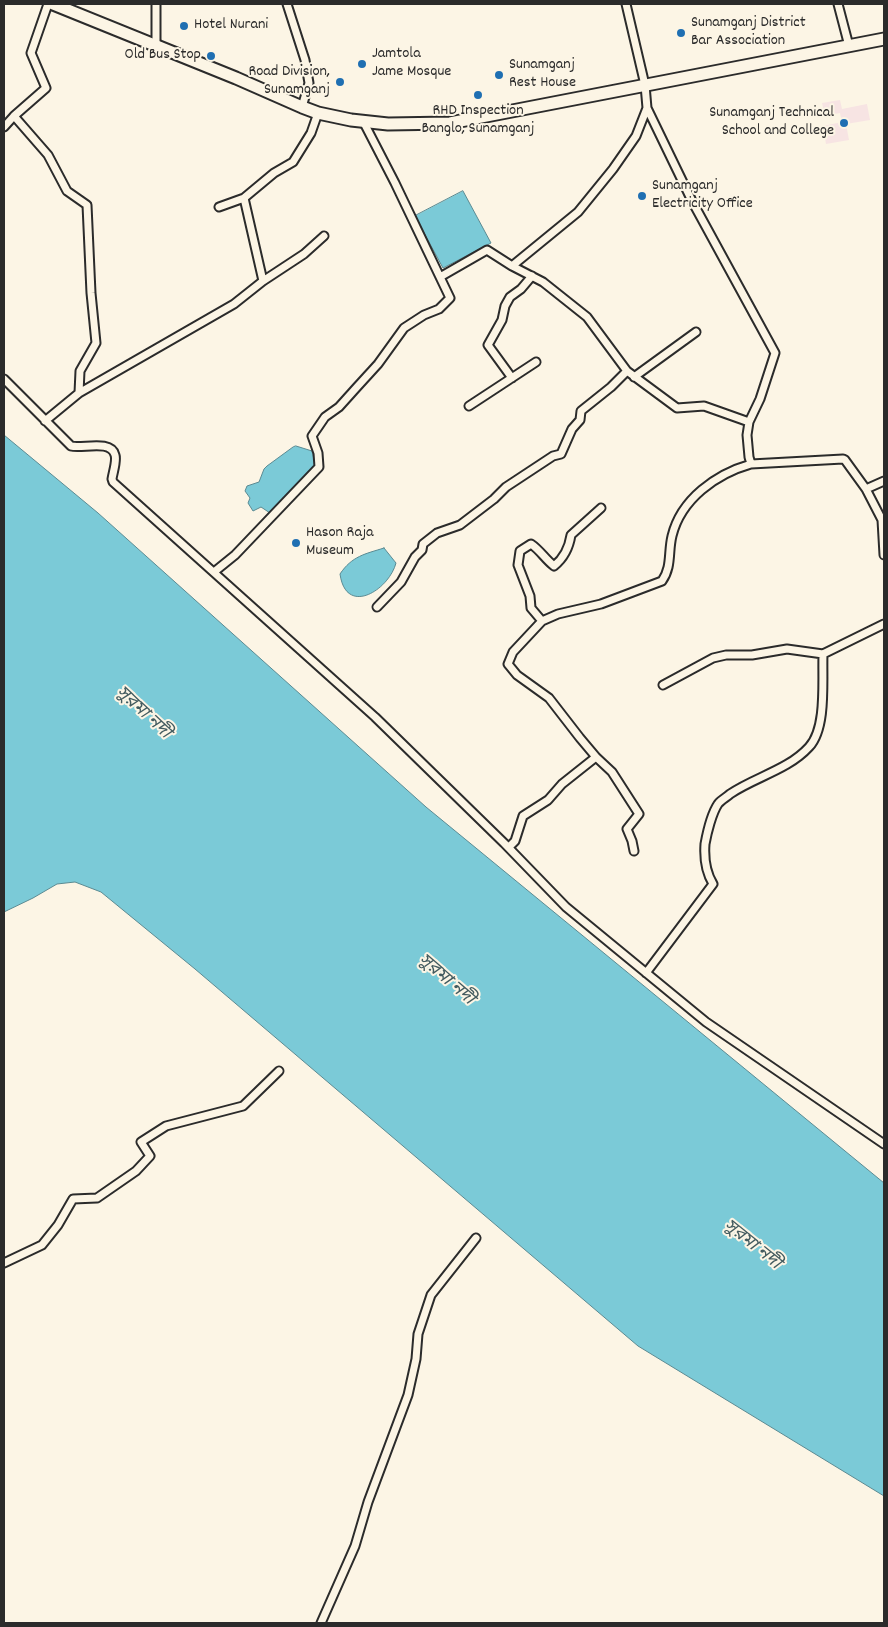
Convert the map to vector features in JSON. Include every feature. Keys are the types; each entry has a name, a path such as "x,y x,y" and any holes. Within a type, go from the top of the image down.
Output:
{"main road":[{"path":"52,4 156,45 302,107 362,121 388,124 450,123 884,39"}],"street":[{"path":"4,127 46,88 31,53 48,4"},
{"path":"156,4 156,45"},
{"path":"287,4 305,60 309,83 302,107"},
{"path":"626,4 645,85 647,108 692,201 775,353 760,399 749,422 747,435 751,464"},
{"path":"838,4 849,46"},
{"path":"512,266 565,224 591,198 636,136 647,108"},
{"path":"219,207 244,198 274,173 294,162 310,133 318,112"},
{"path":"14,116 48,155 67,191 87,204 91,293 96,343 80,371 79,393"},
{"path":"214,572 235,555 319,467 318,453 312,436 324,417 339,407 358,387 378,364 404,328 424,315 439,309 450,298 362,121"},
{"path":"244,198 263,281"},
{"path":"44,421 79,393 234,304 263,281 304,254 324,236"},
{"path":"440,277 488,250 512,266 543,282 587,317 627,371 677,408 704,406 749,422"},
{"path":"512,378 488,345 502,320 505,306 510,297 521,289 532,276"},
{"path":"634,377 696,332"},
{"path":"469,406 536,362"},
{"path":"377,607 402,582 408,568 422,550 423,544 437,533 460,525 494,499 506,487 553,456 560,454 572,429 580,420 581,411 611,387 627,371"},
{"path":"4,379 71,446 107,446 112,450 116,456 113,482 375,717 509,847 566,907 706,1022 884,1144"},
{"path":"634,851 627,829 639,814 612,772 580,738 550,698 517,675 508,664 513,652 542,621 558,614 601,604 662,581 666,576 670,563 671,537 680,514 701,489 740,467 751,464 845,460 866,489 882,520 884,555"},
{"path":"866,489 884,481"},
{"path":"542,621 531,608 530,596 518,565 520,551 530,544 538,549 554,566 560,561 570,545 571,535 601,508"},
{"path":"662,685 713,658 726,655 752,655 787,649 823,654 884,624"},
{"path":"646,973 713,884 708,876 704,857 706,835 719,803 736,790 788,764 810,747 817,732 822,710 823,654"},
{"path":"509,847 515,841 523,816 548,800 562,784 596,756"},
{"path":"4,1263 42,1245 58,1225 73,1199 97,1198 136,1171 150,1156 141,1142 166,1126 243,1106 279,1071"},
{"path":"321,1623 355,1546 368,1502 408,1395 416,1359 418,1334 431,1295 476,1238"}],"shaded area":[{"name":"Sunamganj Technical School and College","path":"840,100 842,109 867,104 870,120 846,124 849,140 826,144 823,126 842,122 840,113 825,116 822,103"}],"water":[{"path":"463,191 491,243 443,268 415,216"},
{"name":"সুরমা নদী","path":"4,435 98,513 426,807 884,1183 884,1496 638,1346 195,969 101,892 75,882 57,884 4,912"},
{"path":"296,446 312,451 316,468 270,513 261,507 253,511 248,503 250,498 245,491 247,486 259,482 267,466"},
{"path":"384,548 396,563 392,573 377,590 368,595 359,597 350,594 344,587 340,574 354,559"}],"place":[{"name":"Hotel Nurani","path":"184,26"},
{"name":"Sunamganj District Bar Association","path":"681,33"},
{"name":"Old Bus Stop","path":"211,56"},
{"name":"Jamtola Jame Mosque","path":"362,64"},
{"name":"Sunamganj Rest House","path":"499,75"},
{"name":"Road Division, Sunamganj","path":"340,82"},
{"name":"RHD Inspection Banglo, Sunamganj","path":"478,95"},
{"name":"Sunamganj Technical School and College","path":"844,123"},
{"name":"Sunamganj Electricity Office","path":"642,196"},
{"name":"Hason Raja Museum","path":"296,543"}]}
